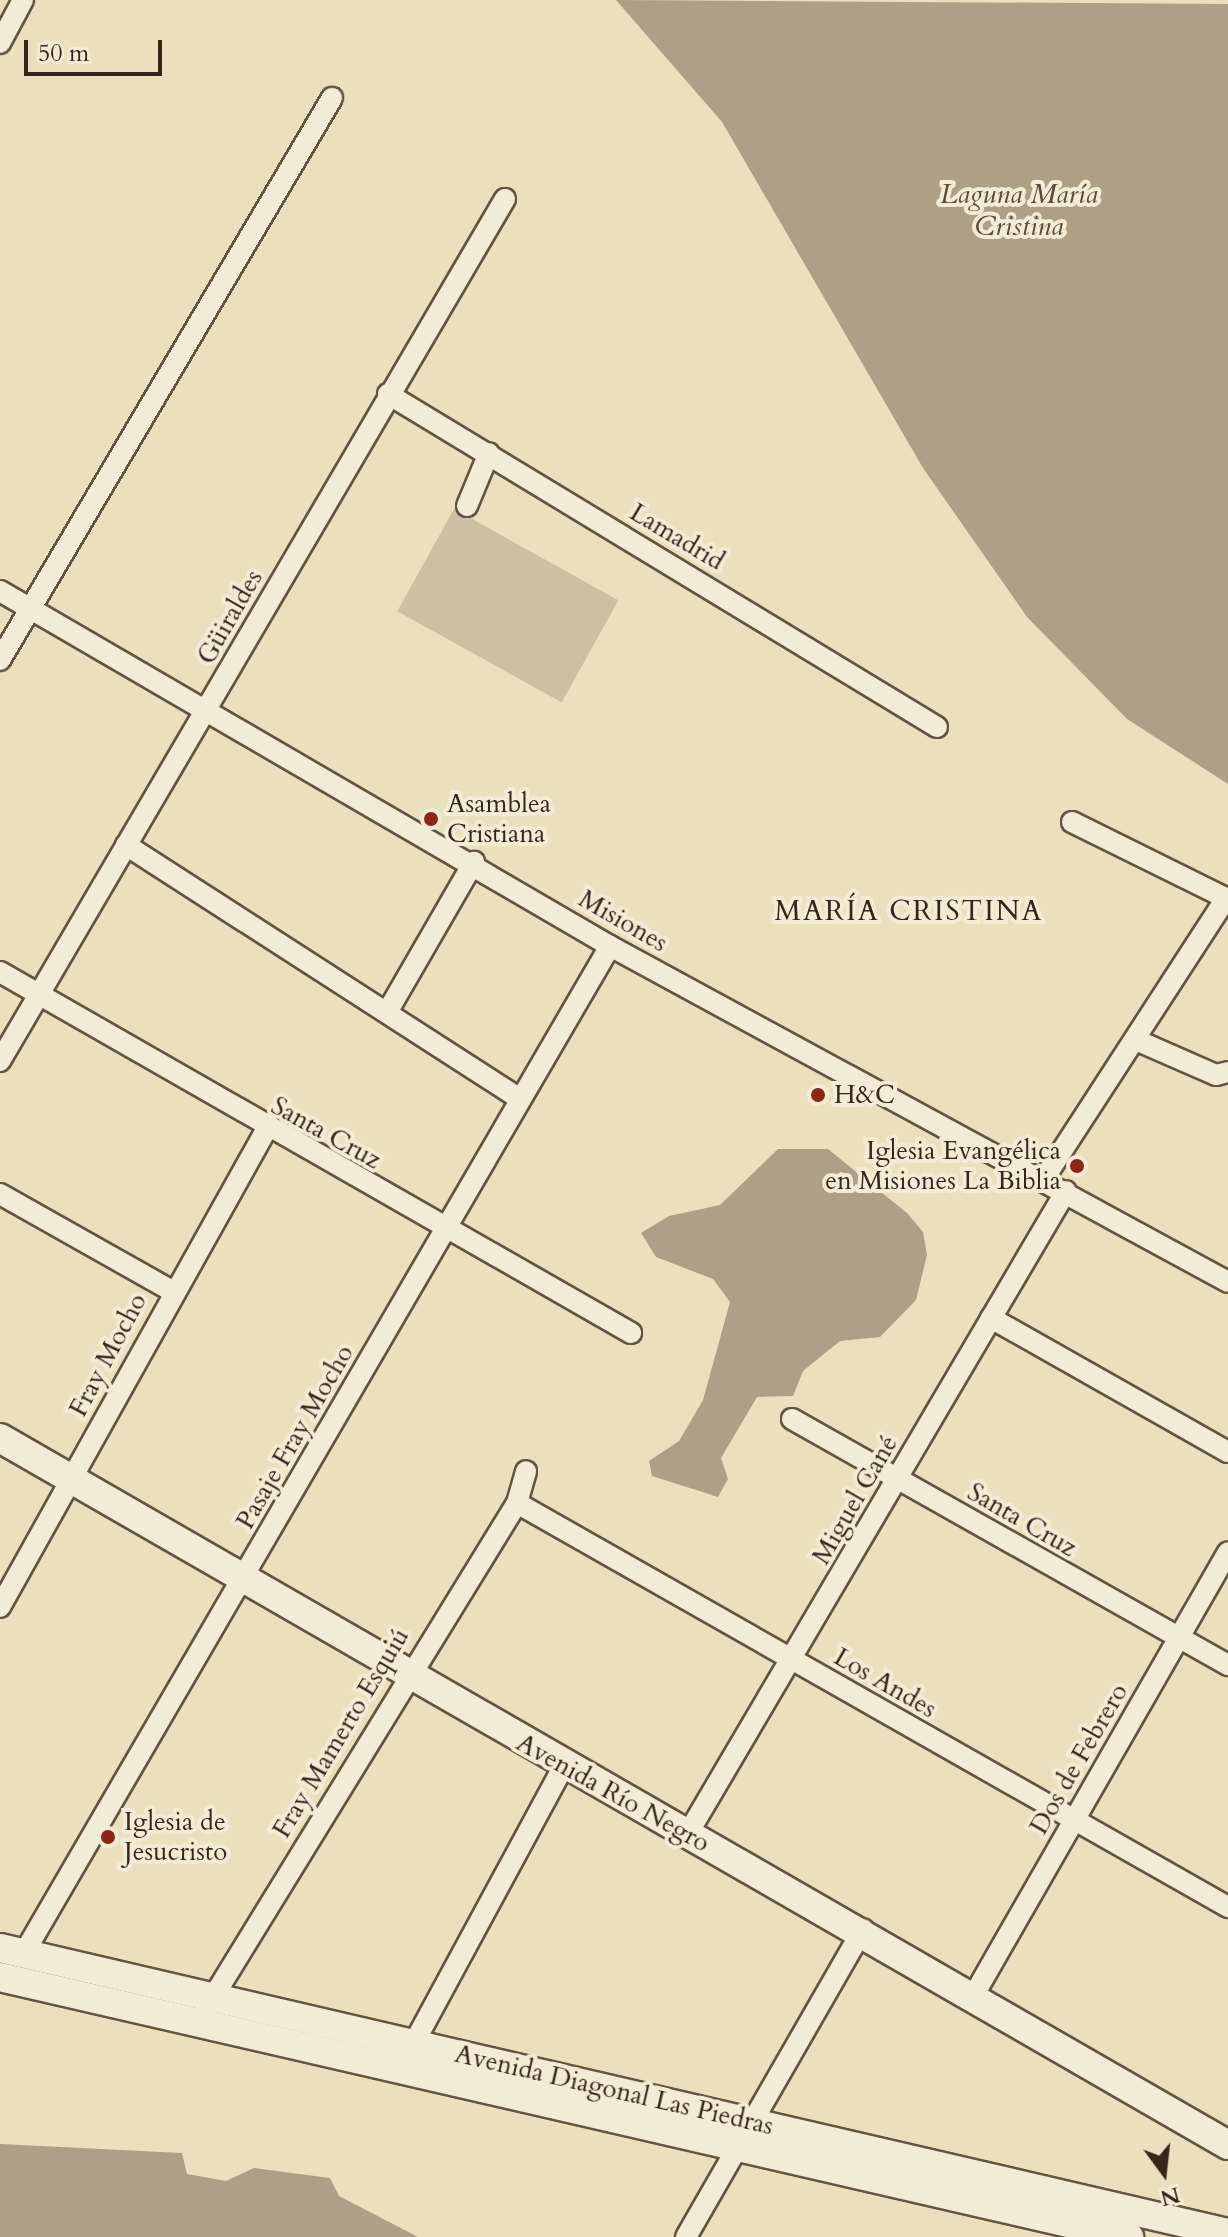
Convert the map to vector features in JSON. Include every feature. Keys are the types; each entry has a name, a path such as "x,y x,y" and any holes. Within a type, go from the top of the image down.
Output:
{"street":[{"path":"0,43 23,0"},
{"path":"0,660 332,98"},
{"name":"Güiraldes","path":"0,1061 505,199"},
{"name":"Lamadrid","path":"388,394 937,727"},
{"path":"467,506 489,453"},
{"name":"Misiones","path":"0,591 208,707 474,862 610,946 1045,1177 1228,1282"},
{"path":"1045,1177 1227,899 1072,822"},
{"path":"126,845 389,1009 401,1028 520,1099"},
{"path":"389,1009 474,862"},
{"name":"Pasaje Fray Mocho","path":"12,1950 243,1580 610,946"},
{"name":"Santa Cruz","path":"0,972 266,1130 631,1333"},
{"path":"1136,1040 1216,1075 1228,1072"},
{"name":"Fray Mocho","path":"0,1607 172,1291 266,1130"},
{"name":"Miguel Cané","path":"687,1835 793,1660 1066,1191"},
{"path":"0,1194 172,1291"},
{"path":"991,1318 1228,1452"},
{"name":"Santa Cruz","path":"792,1419 1228,1665"},
{"name":"Avenida Río Negro","path":"0,1438 72,1476 243,1580 564,1766 975,1993 1228,2145"},
{"name":"Fray Mamerto Esquiú","path":"205,2010 406,1673 517,1503 526,1471"},
{"name":"Los Andes","path":"517,1503 1228,1907"},
{"name":"Dos de Febrero","path":"975,1993 1228,1552"},
{"path":"407,2055 564,1766"},
{"path":"686,2237 863,1929"},
{"name":"Avenida Diagonal Las Piedras","path":"12,1950 205,2010"},
{"name":"Avenida Diagonal Las Piedras","path":"0,1977 205,2010 407,2055 746,2135 1129,2237"},
{"name":"Avenida Diagonal Las Piedras","path":"1069,2219 1228,2233"}],"shaded area":[{"path":"454,509 618,600 562,702 397,611"}],"water":[{"name":"Laguna María Cristina","path":"616,0 1228,4 1228,784 1127,719 1027,617 923,468 722,122"},
{"path":"778,1149 828,1149 907,1213 923,1232 927,1255 916,1300 880,1337 840,1341 803,1371 793,1396 757,1397 721,1458 728,1479 718,1497 652,1476 649,1461 679,1441 703,1400 730,1302 713,1279 656,1257 641,1233 669,1216 720,1205"},
{"path":"0,2144 182,2153 187,2174 226,2181 254,2168 330,2178 339,2196 418,2237 0,2237"}],"place":[{"name":"Asamblea Cristiana","path":"431,819"},
{"name":"H&C","path":"818,1095"},
{"name":"Iglesia Evangélica en Misiones La Biblia","path":"1077,1166"},
{"name":"Iglesia de Jesucristo","path":"108,1837"}],"district":[{"name":"MARÍA CRISTINA","path":"909,911"}]}
